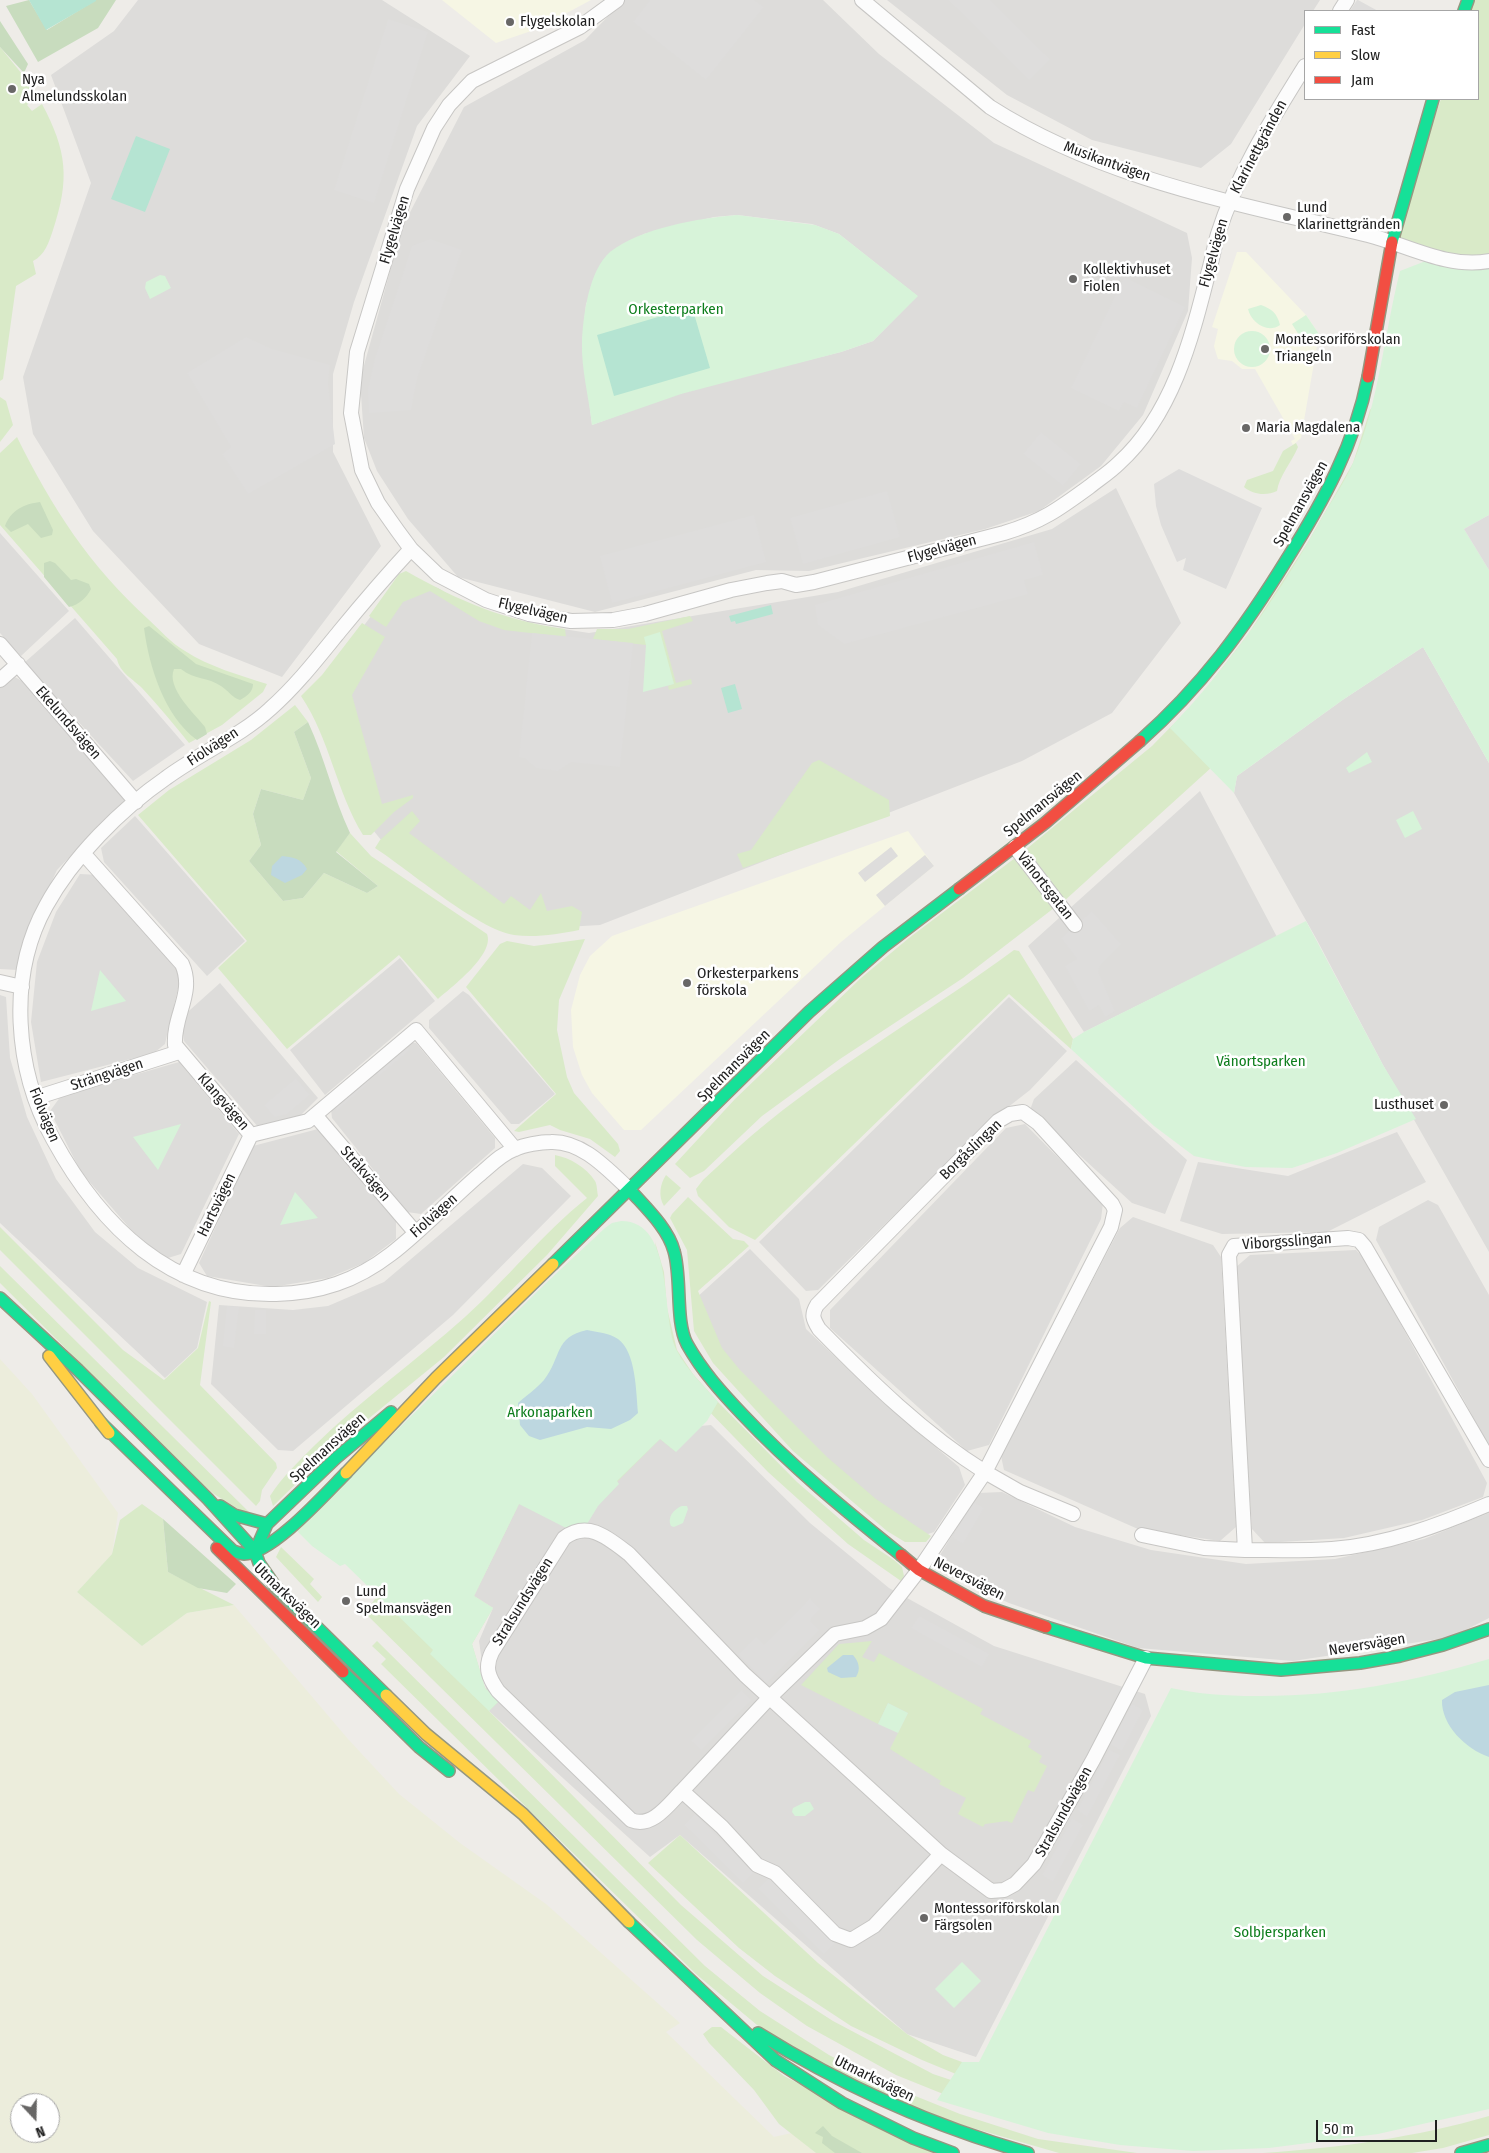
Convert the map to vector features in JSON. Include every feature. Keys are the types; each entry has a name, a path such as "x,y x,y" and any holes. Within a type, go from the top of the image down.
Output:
{"main road":[{"name":"Spelmansvägen","path":"255,1551 280,1537 348,1472 436,1378 630,1190 816,1005 883,947 1015,846 1110,768 1175,710 1215,665 1266,593 1314,516 1343,459 1362,407 1374,328 1392,243 1433,100"},
{"name":"Neversvägen","path":"630,1190 657,1221 674,1249 679,1277 682,1328 686,1342 709,1379 773,1447 850,1514 919,1570 984,1606 1108,1648 1146,1658 1240,1668 1318,1668 1400,1656 1489,1629"},
{"name":"Utmarksvägen","path":"0,1298 78,1370 208,1499 255,1551 259,1563 276,1586 426,1734 522,1814 717,2007 775,2060 842,2103 914,2138 953,2153"},
{"name":"Utmarksvägen","path":"14,1312 101,1423 145,1474 251,1582 419,1747 455,1776"},
{"name":"Spelmansvägen","path":"251,1582 255,1551 267,1524 366,1431 436,1378"},
{"path":"101,1423 229,1548 240,1554 255,1551"},
{"path":"208,1499 234,1515 267,1524"},
{"name":"Utmarksvägen","path":"506,1816 573,1866"},
{"name":"Utmarksvägen","path":"717,2007 776,2044 864,2093 936,2125 1028,2153"},
{"path":"1461,2153 1489,2145"}],"street":[{"name":"Flygelvägen","path":"617,0 592,19 510,60 472,82 461,91 434,128 407,189 357,352 351,414 362,470 378,503 411,549 438,575 486,600 530,614 571,621 613,620 644,614 767,582 782,582 796,585 814,582 1026,526 1052,515 1120,463 1160,412 1170,393 1186,346 1218,234 1230,203"},
{"name":"Musikantvägen","path":"862,0 990,106 1009,119 1080,155 1126,172 1230,203 1392,243 1450,260 1489,261"},
{"name":"Klarinettgränden","path":"1230,203 1268,125 1304,68"},
{"name":"Fiolvägen","path":"411,549 308,669 267,712 164,779 136,802 83,853 45,906 33,935 22,987 20,1023 23,1049 35,1098 47,1128 68,1167 98,1208 147,1255 183,1275 209,1286 246,1293 267,1294 314,1291 336,1285 363,1273 394,1252 498,1159 515,1148 550,1142 566,1143 597,1160 630,1190"},
{"name":"Ekelundsvägen","path":"0,644 136,802"},
{"path":"0,680 18,664"},
{"name":"Vänortsgatan","path":"1015,846 1075,925"},
{"path":"83,853 182,964 188,984 174,1033 175,1045 179,1052"},
{"path":"0,982 22,987"},
{"name":"Klangvägen","path":"179,1052 251,1135 308,1121 416,1030 515,1148"},
{"name":"Strängvägen","path":"35,1098 179,1052"},
{"name":"Borgåslingan","path":"919,1570 985,1472 1111,1227 1114,1216 1112,1204 1038,1123 1022,1112 1017,1111 998,1121 812,1312 819,1329 892,1400 952,1451 985,1472 1020,1492 1073,1514"},
{"name":"Stråkvägen","path":"315,1115 415,1232"},
{"name":"Hartsvägen","path":"183,1275 251,1135"},
{"name":"Viborgsslingan","path":"1245,1550 1230,1255 1234,1246 1348,1238 1359,1240 1365,1247 1489,1460"},
{"path":"1142,1535 1204,1548 1245,1550 1334,1549 1374,1542 1453,1520 1489,1504"},
{"name":"Stralsundsvägen","path":"919,1570 881,1619 865,1628 835,1634 770,1697 682,1791 649,1822 638,1823 631,1820 498,1691 490,1680 487,1667 488,1659 564,1538 572,1532 584,1529 592,1530 623,1549 745,1675 770,1697 941,1854 991,1891 1004,1890 1015,1884 1034,1864 1052,1835 1146,1658"},
{"path":"682,1791 722,1827 757,1865 775,1873 836,1934 851,1940 874,1926 941,1854"}],"shaded area":[{"path":"138,0 382,0 470,56 417,126 354,302 333,374 333,452 381,546 282,677 199,644 93,531 33,434 23,377 91,183 51,75 114,31"},
{"name":"Flygelskolan","path":"442,0 591,0 537,29 496,43"},
{"path":"624,0 823,0 879,54 994,143 1187,233 1192,258 1188,311 1143,415 1101,466 1039,511 985,529 809,571 756,570 595,612 458,577 408,519 377,471 364,438 360,380 402,228 464,107 585,40","holes":["737,215 812,224 839,234 917,296 873,341 841,352 724,381 665,398 592,425 582,343 586,304 610,253 644,234 714,217"]},
{"path":"650,0 754,0 764,7 706,80 633,22"},
{"path":"887,0 1320,0 1314,10 1304,10 1304,26 1231,144 1201,168 1092,140 1007,95"},
{"path":"948,0 990,0 1050,59 1029,80"},
{"path":"1358,0 1376,10 1351,10"},
{"path":"388,19 428,32 374,203 334,190"},
{"path":"430,239 462,250 417,379 411,410 369,413 368,389 375,358 412,246"},
{"name":"Montessoriförskolan Triangeln","path":"1237,252 1246,252 1306,315 1319,334 1301,438 1293,445 1291,441 1295,439 1255,369 1242,369 1232,361 1218,359 1216,353 1214,346 1218,329 1212,327"},
{"path":"1124,277 1185,307 1137,408 1124,402 1119,411 1071,388"},
{"path":"246,337 272,349 330,365 328,384 335,444 248,494 222,454 231,447 187,373"},
{"path":"1041,432 1081,464 1063,486 1023,454"},
{"path":"1179,469 1262,508 1226,589 1183,570 1186,558 1177,562 1161,525 1156,506 1154,484"},
{"path":"1116,488 1181,623 1112,713 1022,761 600,925 529,929 386,846 360,814 310,697 399,579 438,588 485,617 589,633 838,592 1052,529"},
{"path":"887,491 900,537 803,564 790,518"},
{"path":"754,515 766,562 612,603 600,556"},
{"path":"1489,515 1489,570 1464,529"},
{"path":"0,533 69,611 21,656 0,633"},
{"path":"1034,542 1043,575 1024,580 1028,594 844,644 818,625 815,605"},
{"path":"75,618 185,745 133,781 24,663"},
{"path":"532,633 633,643 620,767 571,762 558,771 536,768 524,758 519,757"},
{"path":"1423,647 1489,763 1489,1252 1383,1065 1317,940 1234,793 1237,776 1344,699"},
{"path":"15,677 29,685 126,799 57,870 32,924 18,970 0,969 0,688"},
{"path":"1200,791 1277,937 1084,1032 1028,946"},
{"path":"135,816 245,941 207,976 104,862 101,848"},
{"name":"Orkesterparkens förskola","path":"908,831 934,866 841,942 641,1130 624,1130 592,1093 582,1075 573,1047 571,1010 580,975 590,956 612,936"},
{"path":"891,847 898,856 865,882 858,873"},
{"path":"925,855 934,866 885,906 876,895"},
{"path":"80,874 98,875 177,970 180,980 165,1044 154,1053 41,1082 31,1022 37,962 56,912"},
{"path":"1092,911 1121,944 1101,964 1098,971 1115,1011 1105,1017 1099,1005 1089,1011 1065,966 1077,959 1061,938"},
{"path":"400,958 435,1001 325,1095 290,1050"},
{"path":"220,983 318,1098 299,1117 259,1128 184,1041 181,1018"},
{"path":"463,991 469,995 555,1094 519,1124 511,1124 429,1028 429,1020"},
{"path":"0,995 6,997 10,1058 27,1117 56,1179 95,1232 138,1268 207,1302 197,1348 165,1378 0,1223"},
{"path":"1009,997 1067,1051 1030,1090 989,1122 818,1290 806,1291 759,1242"},
{"path":"409,1042 416,1043 495,1138 495,1148 421,1214 407,1212 332,1118 331,1109"},
{"path":"406,1046 410,1050 379,1076 376,1072"},
{"path":"1076,1060 1187,1160 1165,1214 1132,1203 1030,1110 1034,1099"},
{"path":"179,1062 239,1134 181,1254 168,1258 139,1239 81,1172 50,1111 61,1096"},
{"path":"296,1078 310,1095 287,1114 274,1117 264,1105"},
{"path":"367,1079 370,1082 337,1111 334,1107"},
{"path":"1025,1124 1103,1203 1101,1219 989,1445 967,1451 830,1328 830,1310 1006,1128"},
{"path":"318,1129 396,1221 396,1239 364,1263 328,1278 272,1287 207,1276 199,1263 253,1146"},
{"path":"1397,1132 1426,1182 1327,1232 1222,1234 1180,1221 1198,1162 1288,1176"},
{"path":"523,1164 542,1168 571,1196 453,1315 293,1451 278,1450 211,1384 219,1305 293,1310 328,1306 384,1282"},
{"path":"1428,1200 1438,1205 1489,1295 1489,1446 1376,1240 1379,1227"},
{"path":"1133,1217 1213,1245 1221,1257 1236,1527 1220,1541 1138,1529 1004,1470 1001,1456 1120,1228"},
{"path":"750,1249 799,1299 806,1329 885,1404 959,1467 965,1485 934,1532 907,1541 709,1339 695,1299"},
{"path":"1356,1250 1366,1260 1487,1483 1483,1497 1422,1520 1344,1538 1265,1543 1252,1529 1235,1268 1250,1255"},
{"path":"227,1306 239,1307 234,1348 223,1346"},
{"path":"255,1310 266,1310 266,1334 254,1334"},
{"path":"0,1359 32,1394 118,1513 112,1554 77,1592 142,1646 187,1613 234,1605 348,1739 399,1794 460,1843 546,1904 680,2023 666,2032 774,2137 792,2133 816,2153 0,2153"},
{"path":"711,1425 810,1523 889,1588 994,1646 1145,1694 1151,1716 976,2057 907,2034 680,1835 650,1857 489,1711 479,1641 493,1608 474,1596 519,1503 667,1429"},
{"path":"1002,1492 1075,1527 1151,1550 1246,1564 1335,1559 1424,1539 1489,1513 1489,1618 1452,1637 1293,1661 1138,1648 1009,1603 932,1568 978,1493"},
{"path":"973,1502 984,1508 963,1544 952,1537"},
{"path":"810,1598 820,1609 810,1620 819,1630 766,1683 738,1654 756,1637 764,1645"},
{"path":"919,1616 989,1654 982,1667 911,1628"},
{"path":"742,1690 751,1700 701,1750 691,1741"},
{"path":"1132,1704 1143,1710 1122,1751 1110,1744"},
{"path":"1109,1750 1120,1755 1087,1817 1077,1810"},
{"path":"695,1814 754,1872 743,1883 684,1825"},
{"path":"1072,1818 1083,1825 1053,1882 1042,1875"},
{"path":"769,1878 835,1944 824,1954 758,1888"}],"green space":[{"path":"29,0 47,30 96,0 116,0 98,28 38,62 6,6"},
{"path":"29,0 96,0 96,1 46,30"},
{"path":"1474,0 1489,0 1489,254 1459,261 1392,243 1441,100 1479,100 1479,10 1471,10"},
{"path":"0,21 28,64 24,73 0,47"},
{"path":"0,47 31,85 35,98 27,105 32,111 42,104 57,136 61,151 64,180 58,212 50,239 44,252 33,261 36,274 16,286 3,379 0,381"},
{"path":"136,136 170,149 145,212 111,199"},
{"name":"Orkesterparken","path":"737,215 815,225 839,234 918,296 873,341 841,352 681,394 592,425 582,352 583,331 588,294 603,260 610,252 623,244 654,231 688,222"},
{"path":"1436,257 1489,261 1489,515 1464,529 1489,570 1489,763 1423,647 1344,699 1237,776 1234,793 1170,728 1213,679 1253,627 1290,572 1343,483 1353,463 1369,417 1400,271"},
{"path":"160,275 165,276 171,288 150,299 145,288 146,282"},
{"path":"1261,305 1274,312 1280,325 1270,328 1265,327 1252,318 1248,309"},
{"path":"692,307 710,368 614,396 597,335"},
{"path":"1306,315 1319,334 1304,343 1292,324"},
{"path":"1252,331 1259,332 1265,336 1269,342 1269,356 1265,362 1259,366 1252,367 1245,366 1239,362 1235,356 1234,349 1235,342 1239,336 1245,332"},
{"path":"1430,332 1223,757 1063,902 1024,851 1152,746 1198,699 1249,633 1308,542 1353,463 1370,410"},
{"path":"0,397 6,401 13,425 0,442"},
{"path":"17,437 58,512 90,556 127,599 180,648 215,666 267,684 263,692 222,725 189,743 142,688 124,672 117,659 0,525 0,453"},
{"path":"1296,443 1298,447 1280,480 1277,491 1269,494 1260,494 1244,487 1247,480 1273,471 1283,451"},
{"path":"40,502 53,530 52,535 41,538 28,524 11,532 5,526 14,512 29,504"},
{"path":"50,561 55,563 71,580 76,579 89,584 91,589 79,603 69,607 44,577 44,563"},
{"path":"406,571 464,601 502,615 565,629 566,637 504,630 479,621 430,591 403,602 386,627 369,616 399,574"},
{"path":"771,605 773,614 736,624 735,621 731,622 729,616"},
{"path":"690,616 693,621 662,631 676,683 691,679 692,684 669,690 668,686 673,684 646,645 593,639 597,629 628,629"},
{"path":"362,623 385,637 352,695 382,804 413,795 413,798 394,812 371,835 363,835 354,818 319,730 301,696 322,675"},
{"path":"149,626 196,664 253,684 251,692 240,700 216,683 186,673 181,669 174,669 174,684 177,692 205,727 207,734 197,740 185,730 176,718 160,689 146,643 144,628"},
{"path":"660,632 674,684 643,692 646,645 644,637"},
{"path":"735,684 742,709 728,713 721,688"},
{"path":"295,705 308,722 294,732 311,778 303,800 261,789 253,814 261,845 249,861 283,901 303,898 324,873 367,893 378,886 336,851 350,833 371,856 487,934 488,942 479,960 438,999 399,955 287,1049 218,968 247,941 138,815 169,790 251,740"},
{"path":"308,722 350,833 336,852 378,886 367,893 324,873 303,898 283,901 249,861 261,845 253,814 261,789 303,800 311,778 294,732"},
{"path":"1367,752 1372,762 1349,773 1346,768"},
{"path":"819,760 889,800 890,816 743,868 737,854 751,850 812,763"},
{"path":"412,811 420,821 409,833 504,904 511,896 530,910 541,893 547,911 572,906 582,912 579,930 538,936 514,935 481,922 443,898 375,848 380,840"},
{"path":"1413,811 1422,829 1405,838 1396,820"},
{"path":"1015,858 1054,908 963,978 840,1059 762,1116 704,1171 690,1178 675,1164 735,1099 861,978 909,938"},
{"name":"Vänortsparken","path":"1306,921 1383,1065 1416,1119 1337,1153 1292,1168 1245,1167 1194,1156 1154,1126 1071,1049 1073,1039 1084,1032"},
{"path":"585,939 559,1000 557,1030 567,1077 574,1093 618,1144 620,1151 615,1157 590,1139 550,1125 519,1132 514,1131 556,1094 466,987 500,944 507,941 534,946"},
{"path":"1014,950 1019,951 1073,1039 1071,1049 1009,994 755,1240 729,1227 698,1196 696,1189 703,1180 768,1122 859,1055"},
{"path":"100,970 126,1001 91,1011"},
{"path":"181,1124 158,1170 133,1137"},
{"path":"555,1155 572,1161 587,1171 596,1182 598,1196 547,1255 444,1357 335,1446 273,1506 270,1496 291,1469 315,1445 351,1412 465,1317 555,1226 587,1198 555,1166"},
{"path":"666,1175 681,1188 664,1206 660,1190"},
{"path":"295,1192 318,1218 280,1225"},
{"path":"688,1197 733,1239 744,1241 749,1246 698,1291 722,1348 740,1370 827,1457 876,1499 931,1536 926,1542 905,1542 887,1531 793,1451 713,1363 694,1331 687,1250 670,1218"},
{"name":"Arkonaparken","path":"621,1221 638,1225 651,1237 663,1274 672,1336 677,1351 691,1371 718,1402 707,1421 676,1452 660,1439 617,1481 619,1484 598,1506 584,1529 572,1531 519,1504 474,1596 493,1608 472,1644 485,1688 499,1701 489,1711 430,1654 433,1650 345,1564 340,1566 312,1546 296,1530 545,1284 605,1228 612,1223"},
{"path":"0,1227 123,1350 164,1380 198,1348 209,1301 211,1302 200,1385 276,1463 277,1468 262,1490 260,1501 256,1506 0,1250"},
{"path":"655,1242 664,1272 667,1308 677,1350 693,1374 797,1482 864,1540 902,1567 904,1576 901,1581 848,1544 768,1472 700,1402 671,1367"},
{"path":"617,1260 676,1452 660,1439 617,1482 537,1511 519,1504 474,1596 493,1608 472,1644 485,1688 499,1701 489,1711 681,1905 763,1976 833,2021 933,2074 1026,2105 988,2112 896,2075 807,2026 760,1993 697,1940 365,1613"},
{"path":"0,1266 249,1512 246,1514 214,1494 199,1481 0,1283"},
{"path":"142,1504 163,1519 168,1572 234,1605 187,1613 142,1646 77,1592 112,1554 120,1520"},
{"path":"682,1506 687,1506 688,1509 683,1523 674,1527 671,1526 672,1514"},
{"path":"163,1519 236,1584 227,1593 198,1588 168,1572"},
{"path":"281,1547 314,1579 310,1584 322,1597 318,1602 276,1557"},
{"path":"377,1641 705,1966 760,2011 829,2055 883,2083 960,2114 1038,2139 1137,2153 1059,2153 938,2118 861,2086 757,2025 696,1974 381,1664 386,1659 372,1646"},
{"path":"872,1641 862,1657 874,1662 879,1653 983,1709 980,1714 1031,1741 1028,1747 1042,1756 1039,1762 1047,1766 1034,1792 1028,1790 1012,1823 1007,1821 985,1824 983,1827 958,1814 966,1798 939,1784 941,1781 890,1749 908,1713 888,1703 878,1724 801,1685 839,1644"},
{"name":"Solbjersparken","path":"1489,1659 1489,2109 1378,2134 1269,2148 1193,2151 1120,2145 1048,2133 937,2100 962,2062 979,2062 1171,1688 1233,1696 1314,1694 1402,1681"},
{"path":"888,1703 908,1713 898,1733 878,1724"},
{"path":"805,1802 810,1802 814,1809 805,1816 795,1816 792,1812 793,1808"},
{"path":"680,1835 818,1963 907,2034 943,2055 962,2062 1034,2078 968,2079 922,2060 851,2026 775,1976 739,1948 648,1863"},
{"path":"962,1962 981,1981 954,2008 935,1989"},
{"path":"712,2027 721,2027 784,2076 933,2153 816,2153 779,2124 754,2090 709,2043 703,2034"},
{"path":"1489,2116 1489,2135 1443,2148 1412,2153 1263,2153 1320,2148 1406,2136"},
{"path":"823,2126 832,2136 862,2153 835,2153 822,2143 823,2137 815,2133"}],"water":[{"path":"282,856 299,860 307,869 302,875 285,883 271,875 272,866"},
{"path":"587,1330 611,1335 624,1345 632,1362 636,1383 638,1413 630,1420 611,1429 587,1427 540,1440 529,1436 520,1425 518,1403 544,1380 564,1343 576,1333"},
{"path":"843,1655 853,1655 857,1660 859,1668 856,1677 841,1678 828,1672 827,1668"},
{"path":"1489,1685 1489,1757 1472,1748 1456,1735 1446,1718 1442,1700 1455,1692"}],"traffic: fast":[{"path":"1464,10 1468,0"},
{"path":"1392,242 1433,100"},
{"path":"1140,741 1183,700 1220,656 1238,633 1287,559 1313,516 1336,472 1355,426 1368,377"},
{"path":"553,1264 809,1012 883,947 959,889"},
{"path":"630,1190 655,1218 671,1242 678,1274 683,1335 706,1373 735,1407 780,1452 839,1505 901,1555"},
{"path":"0,1298 78,1370 208,1499 255,1551 259,1563 275,1586 386,1695"},
{"path":"254,1554 267,1524 336,1458 391,1412"},
{"path":"101,1423 233,1551 241,1554 256,1551 283,1534 346,1473"},
{"path":"220,1506 234,1515 267,1524"},
{"path":"1046,1627 1146,1658 1281,1670 1360,1663 1400,1656 1443,1645 1489,1629"},
{"path":"343,1672 419,1747 449,1771"},
{"path":"629,1922 775,2060 842,2103 913,2138 953,2153"},
{"path":"758,2033 823,2070 889,2103 957,2130 1028,2153"},
{"path":"1461,2153 1489,2145"}],"traffic: slow":[{"path":"346,1473 436,1378 553,1264"},
{"path":"49,1356 109,1433"},
{"path":"386,1695 426,1734 523,1814 629,1922"}],"traffic: jam":[{"path":"1368,377 1392,242"},
{"path":"959,889 1045,823 1140,741"},
{"path":"217,1548 343,1672"},
{"path":"901,1555 919,1570 984,1606 1046,1627"}],"place":[{"name":"Flygelskolan","path":"510,22"},
{"name":"Nya Almelundsskolan","path":"12,89"},
{"name":"Lund Klarinettgränden","path":"1287,217"},
{"name":"Kollektivhuset Fiolen","path":"1073,279"},
{"name":"Montessoriförskolan Triangeln","path":"1265,349"},
{"name":"Maria Magdalena","path":"1246,428"},
{"name":"Orkesterparkens förskola","path":"687,983"},
{"name":"Lusthuset","path":"1444,1105"},
{"name":"Lund Spelmansvägen","path":"346,1601"},
{"name":"Montessoriförskolan Färgsolen","path":"924,1918"}]}
